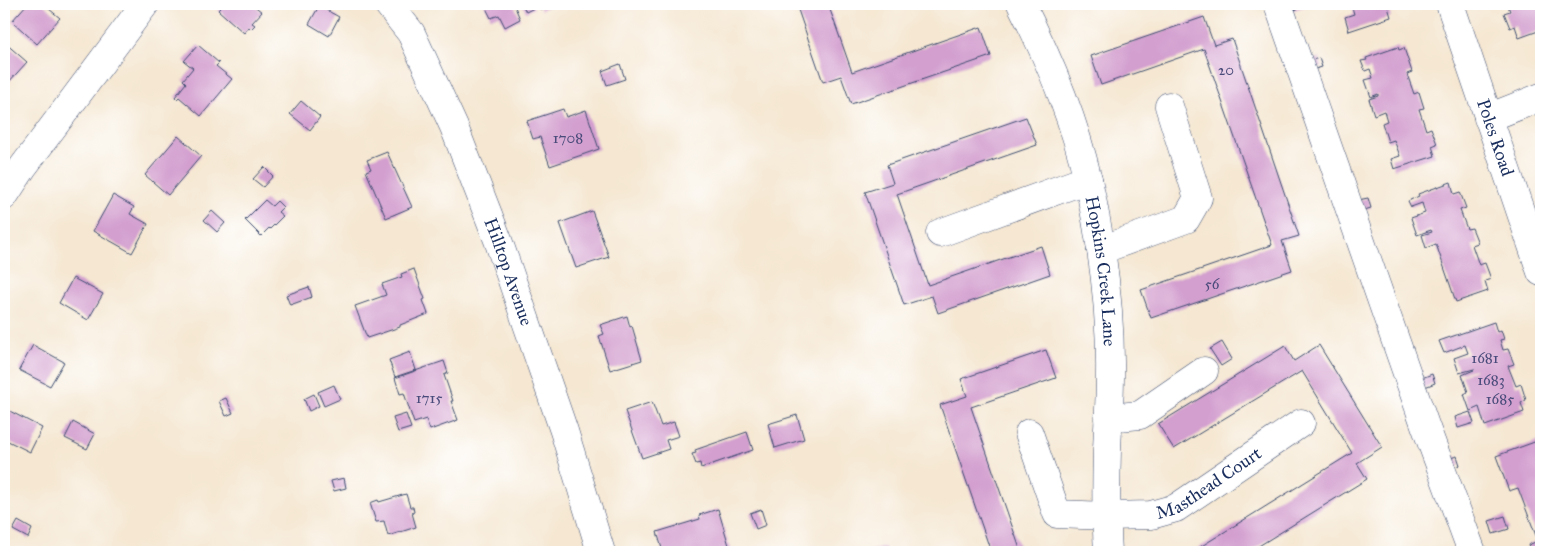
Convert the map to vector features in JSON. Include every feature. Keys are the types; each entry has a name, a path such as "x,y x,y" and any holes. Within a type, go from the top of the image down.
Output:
{"street":[{"path":"4,196 23,167 145,4"},
{"name":"Hilltop Avenue","path":"388,4 411,32 454,127 495,231 564,431 601,552"},
{"name":"Hopkins Creek Lane","path":"1021,4 1056,80 1076,136 1088,179 1100,250 1110,346 1108,552"},
{"path":"1278,4 1425,425 1472,552"},
{"name":"Poles Road","path":"1450,4 1541,272"},
{"path":"1488,118 1541,98"},
{"path":"1100,250 1186,219 1198,198 1169,106"},
{"path":"940,232 1088,179"},
{"path":"1108,418 1140,415 1204,371"},
{"name":"Masthead Court","path":"1029,433 1057,514 1151,515 1176,508 1301,423"}],"building":[{"path":"27,4 43,4 60,18 37,44 12,21"},
{"path":"221,4 252,4 262,12 252,23 255,25 251,29 249,27 244,33 218,10 223,5"},
{"path":"484,4 522,4 515,7 520,19 505,27 499,15 491,18"},
{"path":"522,4 532,4 534,8 526,12"},
{"path":"538,4 553,4 541,10"},
{"path":"796,4 828,4 852,72 981,27 991,56 851,104 841,76 823,82"},
{"path":"1292,4 1305,4 1306,6 1294,10"},
{"path":"1351,4 1396,4 1388,7 1391,17 1349,31 1345,17 1354,14"},
{"path":"1507,4 1541,4 1541,30 1519,38 1515,26 1510,28 1504,13 1510,11"},
{"path":"319,6 339,17 329,36 309,24"},
{"path":"1204,17 1214,45 1232,39 1299,236 1282,241 1292,270 1151,318 1141,290 1272,245 1204,49 1101,85 1091,56"},
{"path":"4,42 27,62 7,84 4,80"},
{"path":"198,45 219,63 216,66 232,79 201,116 179,97 177,99 175,97 186,83 183,80 193,68 184,61"},
{"path":"1398,47 1399,50 1404,48 1412,72 1407,74 1414,94 1419,92 1424,108 1419,109 1426,130 1431,128 1437,144 1432,146 1435,156 1394,169 1391,159 1400,156 1394,140 1388,142 1382,123 1387,121 1384,111 1374,115 1369,99 1378,96 1378,94 1371,97 1365,80 1373,78 1370,69 1365,71 1361,61"},
{"path":"1319,58 1322,67 1312,70 1309,61"},
{"path":"620,64 625,79 607,85 602,71"},
{"path":"301,101 320,117 310,130 290,114"},
{"path":"563,109 566,117 586,110 599,149 550,166 540,137 533,139 527,121"},
{"path":"1026,117 1037,145 897,194 928,285 1041,246 1050,274 938,313 932,296 904,305 865,192 893,183 887,165"},
{"path":"178,136 201,156 168,195 145,175"},
{"path":"387,152 412,207 386,218 366,171 371,169 367,160"},
{"path":"264,167 273,176 263,187 253,179"},
{"path":"1451,182 1454,194 1460,192 1466,208 1460,210 1467,229 1472,228 1478,243 1472,245 1479,265 1485,263 1491,279 1485,281 1488,291 1456,302 1436,244 1426,248 1422,235 1432,232 1431,230 1417,235 1411,218 1425,213 1422,203 1411,207 1408,201 1419,196 1418,194"},
{"path":"113,195 134,207 130,214 148,224 132,253 93,231"},
{"path":"1368,198 1371,208 1361,211 1358,200"},
{"path":"265,200 272,206 277,201 283,207 278,212 283,216 261,236 245,220"},
{"path":"212,211 225,223 217,232 204,220"},
{"path":"592,211 609,257 576,268 560,223"},
{"path":"414,269 425,299 423,300 428,314 400,325 400,327 367,338 355,306 386,295 382,284 402,277 401,274"},
{"path":"73,278 103,294 88,320 59,303"},
{"path":"309,287 312,297 290,305 286,295"},
{"path":"627,316 630,327 632,326 642,360 610,370 599,336 604,334 600,325"},
{"path":"1494,322 1497,332 1501,330 1504,339 1500,340 1503,350 1508,349 1514,364 1508,366 1516,386 1521,384 1526,400 1521,403 1524,412 1485,426 1479,407 1470,411 1464,394 1468,392 1462,375 1474,369 1459,373 1454,358 1468,353 1465,345 1444,353 1439,341"},
{"path":"1222,342 1232,359 1221,366 1210,349"},
{"path":"33,345 64,362 50,386 19,370"},
{"path":"1319,345 1382,447 1357,463 1367,479 1249,552 1192,552 1352,453 1302,371 1174,449 1158,424 1285,346 1294,361"},
{"path":"1046,350 1056,378 971,407 1021,552 991,552 940,405 967,396 961,379"},
{"path":"410,352 416,370 395,377 389,360"},
{"path":"444,361 448,373 444,375 458,420 430,430 426,419 414,423 404,393 400,394 395,378"},
{"path":"1432,374 1435,383 1420,389 1417,380"},
{"path":"334,385 340,399 324,406 318,392"},
{"path":"314,394 319,406 309,411 304,399"},
{"path":"226,398 233,413 226,416 219,401"},
{"path":"652,402 661,426 674,422 679,436 666,440 669,449 642,458 625,411"},
{"path":"4,408 42,428 30,452 4,439"},
{"path":"1470,412 1474,423 1458,428 1455,417"},
{"path":"406,414 411,428 398,432 393,418"},
{"path":"797,415 804,439 775,448 768,424"},
{"path":"73,422 95,434 87,449 65,438"},
{"path":"747,432 753,450 701,468 700,463 696,464 692,454 696,453 695,450"},
{"path":"1540,440 1541,552 1530,552 1528,545 1538,541 1518,488 1509,491 1496,456"},
{"path":"1457,456 1460,465 1450,469 1447,459"},
{"path":"344,478 346,488 334,491 331,481"},
{"path":"406,494 410,507 413,507 414,512 412,513 416,527 388,536 384,521 376,522 370,503"},
{"path":"718,509 731,552 663,552 657,532 700,519 699,515"},
{"path":"761,509 766,525 756,529 750,513"},
{"path":"1505,516 1509,529 1493,534 1489,521"},
{"path":"18,521 32,529 28,538 13,530"},
{"path":"885,547 886,552 870,552 870,551"}]}
